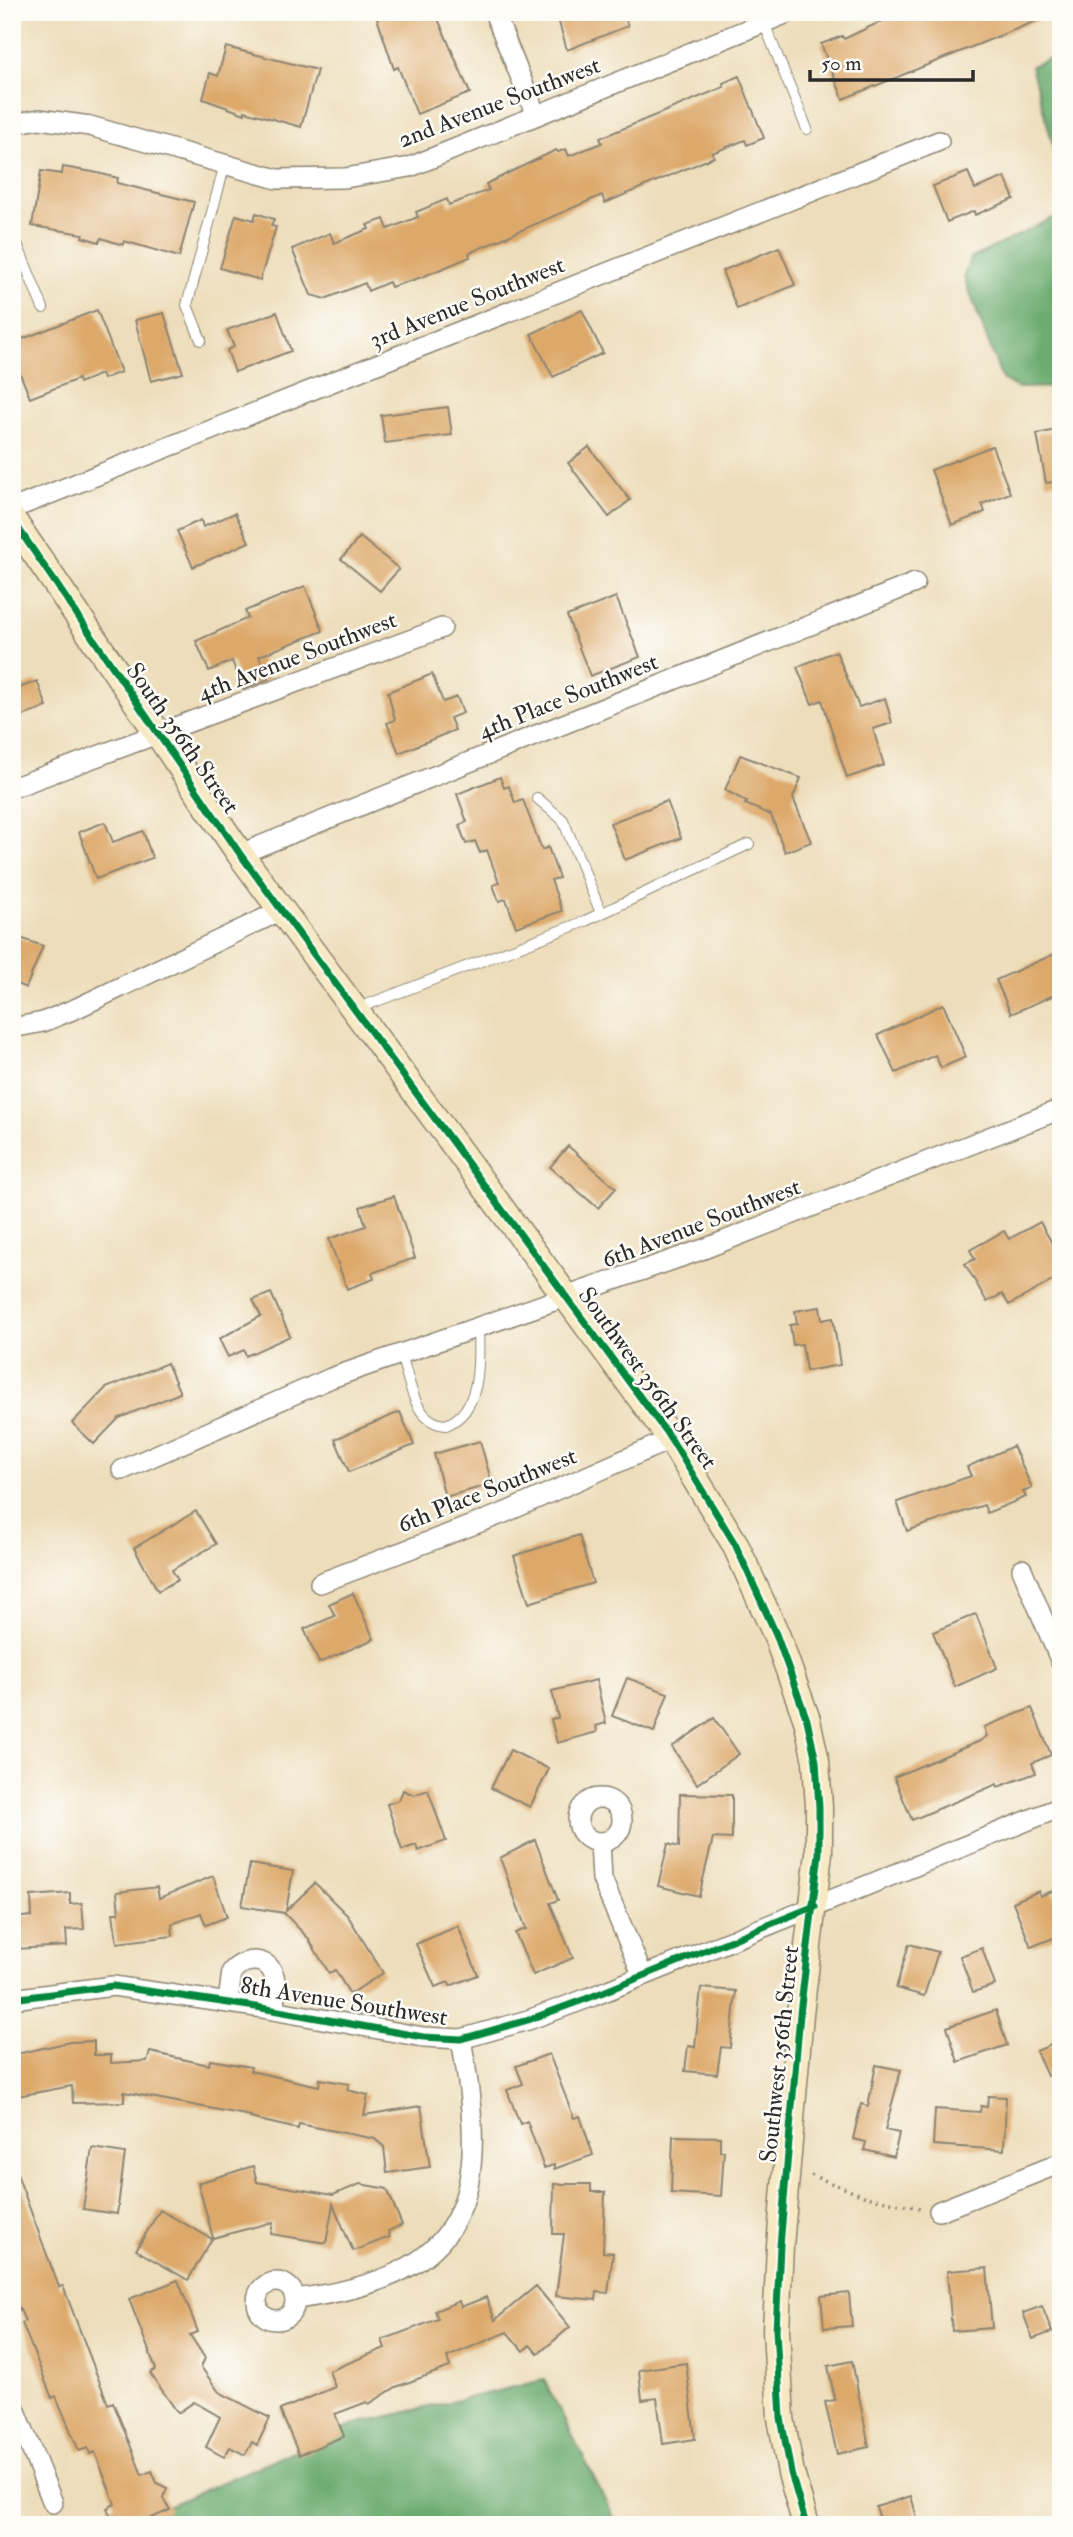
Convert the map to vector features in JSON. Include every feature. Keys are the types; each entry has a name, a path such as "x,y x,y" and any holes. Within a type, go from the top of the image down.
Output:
{"main road":[{"name":"South 356th Street","path":"12,519 157,735 328,973"},
{"name":"Southwest 356th Street","path":"328,973 671,1439 735,1544 776,1634 807,1720 816,1761 819,1807 815,1906 800,2014 779,2246 776,2376 791,2473 806,2525"}],"street":[{"path":"494,12 536,115"},
{"name":"2nd Avenue Southwest","path":"12,124 39,119 90,126 277,179 345,178 410,167 790,12"},
{"name":"3rd Avenue Southwest","path":"12,509 939,141"},
{"name":"4th Place Southwest","path":"240,854 915,583"},
{"name":"4th Avenue Southwest","path":"12,788 442,628"},
{"path":"12,1028 43,1022 78,1008 282,910"},
{"name":"6th Avenue Southwest","path":"122,1470 331,1378 567,1299 1061,1109"},
{"name":"6th Place Southwest","path":"320,1583 504,1513 671,1439"},
{"path":"1022,1569 1061,1662"},
{"name":"8th Avenue Southwest","path":"12,1999 113,1986 274,2010 423,2037 461,2039 528,2020 1061,1807"},
{"path":"600,1842 602,1879 642,1974"},
{"name":"8th Avenue Southwest","path":"228,2003 232,1970 253,1959 268,1965 273,1971 274,2010"},
{"path":"295,2299 331,2295 400,2269 426,2253 455,2224 469,2190 474,2132 461,2039"},
{"path":"939,2211 1061,2163"},
{"path":"12,2401 53,2503"}],"lane":[{"path":"764,23 807,129"},
{"path":"201,340 187,305 225,164"},
{"path":"12,232 43,308"},
{"path":"537,798 563,820 601,913"},
{"path":"355,1010 601,913 750,844"},
{"path":"401,1355 419,1410 426,1420 446,1425 460,1416 474,1390 479,1367 478,1329"}],"path":[{"path":"787,2165 866,2197 939,2211"}],"green space":[{"path":"1061,54 1061,173 1031,66"},
{"path":"1061,214 1061,387 1018,388 1002,379 964,277 970,259"},
{"path":"544,2380 618,2525 124,2525 356,2424"}],"building":[{"path":"375,12 435,12 470,93 417,114 398,67 394,69"},
{"path":"556,12 623,12 628,26 567,50"},
{"path":"901,12 1056,13 843,99 821,44 842,36 844,39"},
{"path":"226,47 317,70 301,127 245,111 245,114 203,99 210,73 218,76"},
{"path":"739,76 764,138 747,145 745,140 712,153 714,157 605,203 602,195 469,253 470,257 422,277 391,287 389,282 368,291 365,283 325,299 311,295 292,249 330,233 334,243 369,229 367,225 384,219 388,229 418,217 416,212 447,199 449,205 489,190 486,184 556,150 558,152 566,149 569,156 602,143 600,138 724,87 723,83"},
{"path":"63,167 118,178 117,183 194,202 179,257 124,241 123,245 101,238 99,242 82,237 83,234 32,226 41,171 62,174"},
{"path":"968,172 975,189 1005,177 1014,199 975,215 974,211 947,222 933,186"},
{"path":"256,213 274,219 271,226 276,227 260,280 220,268 236,215 254,220"},
{"path":"779,247 795,285 737,309 722,271"},
{"path":"97,310 121,372 103,379 101,374 79,383 78,379 30,398 12,354 12,343"},
{"path":"582,310 603,353 553,377 531,334"},
{"path":"277,312 291,351 235,372 227,350 234,347 227,330"},
{"path":"164,313 183,373 151,381 135,320"},
{"path":"448,407 452,435 385,443 381,415"},
{"path":"1061,429 1061,481 1046,483 1037,434"},
{"path":"992,446 1010,493 982,504 985,512 952,525 931,470"},
{"path":"589,447 630,500 609,517 568,463"},
{"path":"235,513 249,542 193,567 177,531 201,520 203,527"},
{"path":"360,537 399,569 380,591 341,559"},
{"path":"305,586 323,631 259,656 269,679 243,689 232,661 209,671 196,641 248,618 245,611"},
{"path":"616,597 640,657 590,676 567,616"},
{"path":"836,651 859,707 885,698 892,723 873,729 884,765 847,778 822,700 812,704 797,667"},
{"path":"432,674 443,702 457,697 463,713 450,718 455,730 399,753 387,723 395,720 388,692"},
{"path":"37,681 47,707 12,720 12,691"},
{"path":"740,755 801,778 793,798 811,842 785,852 771,815 745,804 747,802 725,790"},
{"path":"500,777 504,788 509,786 515,803 523,800 542,850 548,847 559,878 551,880 562,911 516,927 506,899 499,901 493,885 499,883 487,850 480,853 475,841 466,844 459,825 467,822 457,794"},
{"path":"667,801 681,838 625,860 610,823"},
{"path":"105,822 113,842 143,831 152,858 96,879 79,832"},
{"path":"12,935 43,946 26,988 12,982"},
{"path":"1061,951 1061,992 1011,1014 996,980"},
{"path":"943,1004 966,1057 941,1068 935,1055 896,1073 878,1035"},
{"path":"568,1146 616,1188 598,1208 550,1167"},
{"path":"394,1196 415,1258 372,1273 374,1279 347,1289 329,1239 366,1226 360,1207"},
{"path":"1040,1222 1061,1259 1061,1276 1009,1305 1002,1294 987,1302 965,1264 975,1259 970,1250 1004,1231 1009,1239"},
{"path":"271,1293 290,1336 246,1356 244,1350 228,1357 219,1339 261,1316 253,1300"},
{"path":"820,1307 822,1320 833,1318 840,1365 806,1371 802,1344 793,1345 790,1325 797,1324 795,1311"},
{"path":"167,1363 180,1393 119,1418 94,1444 72,1423 106,1388"},
{"path":"400,1412 414,1445 349,1472 335,1439"},
{"path":"480,1441 492,1484 445,1497 434,1454"},
{"path":"1013,1446 1032,1488 1023,1492 1026,1497 987,1513 984,1505 907,1531 897,1502 971,1476 967,1467"},
{"path":"196,1511 216,1544 172,1570 178,1580 158,1591 134,1548"},
{"path":"579,1535 593,1583 529,1603 514,1556"},
{"path":"353,1593 374,1639 319,1663 304,1629 335,1616 329,1604"},
{"path":"976,1614 997,1668 955,1687 933,1632"},
{"path":"627,1678 668,1693 654,1732 612,1716"},
{"path":"596,1680 606,1723 596,1726 597,1732 557,1743 551,1719 558,1718 552,1691"},
{"path":"1032,1708 1051,1755 1032,1763 1036,1773 998,1787 997,1784 912,1820 894,1777 980,1741 987,1736 984,1727"},
{"path":"714,1718 739,1754 697,1784 672,1747"},
{"path":"510,1750 549,1769 530,1807 491,1788"},
{"path":"403,1790 414,1795 428,1790 446,1841 418,1851 416,1845 402,1850 387,1804 399,1800"},
{"path":"680,1794 732,1795 732,1839 713,1838 699,1896 658,1886 668,1844 679,1847"},
{"path":"535,1840 558,1900 550,1903 573,1958 533,1975 515,1933 526,1929 500,1858"},
{"path":"250,1864 293,1871 286,1911 315,1883 348,1916 383,1973 350,1994 335,1970 329,1973 308,1938 284,1913 242,1906"},
{"path":"213,1876 227,1917 206,1925 201,1913 172,1924 173,1936 117,1943 113,1913 119,1913 117,1892 157,1887 159,1898"},
{"path":"1039,1891 1040,1896 1052,1891 1061,1910 1061,1935 1031,1947 1013,1902"},
{"path":"70,1893 70,1904 82,1903 84,1929 66,1930 67,1946 15,1949 13,1918 32,1916 31,1896"},
{"path":"458,1926 478,1975 450,1986 449,1982 435,1987 416,1944"},
{"path":"909,1944 938,1952 924,1996 896,1988"},
{"path":"982,1948 995,1985 973,1992 960,1956"},
{"path":"701,1988 736,1991 730,2048 721,2047 717,2074 685,2071 688,2046 695,2047"},
{"path":"996,2010 1007,2045 958,2062 947,2027"},
{"path":"94,2041 94,2055 111,2055 111,2063 147,2061 150,2052 209,2065 210,2060 251,2067 250,2071 319,2086 320,2079 349,2084 347,2090 368,2095 364,2115 421,2106 430,2167 387,2173 384,2147 375,2139 299,2124 298,2129 250,2118 251,2116 124,2092 124,2102 73,2103 72,2086 12,2097 12,2055 70,2042"},
{"path":"1061,2041 1061,2070 1047,2076 1036,2051"},
{"path":"549,2054 574,2118 580,2116 593,2155 554,2169 554,2165 544,2168 527,2121 520,2124 507,2090 523,2084 516,2066"},
{"path":"876,2065 901,2070 885,2130 899,2133 894,2157 864,2150 866,2142 853,2139 861,2104 868,2106"},
{"path":"988,2096 1006,2097 1004,2150 933,2145 935,2109 980,2112 981,2106 987,2107"},
{"path":"673,2136 720,2137 720,2151 724,2151 721,2196 671,2193"},
{"path":"92,2148 125,2153 117,2214 83,2209"},
{"path":"14,2166 59,2287 63,2286 108,2404 113,2402 142,2475 152,2471 157,2483 167,2488 164,2498 170,2510 135,2525 114,2525 107,2508 115,2504 95,2452 90,2454 88,2448 79,2451 56,2396 52,2398 22,2323 25,2321 12,2292"},
{"path":"253,2166 257,2182 333,2195 360,2184 387,2189 402,2225 388,2231 390,2237 353,2251 333,2204 326,2243 271,2234 273,2222 213,2238 198,2183"},
{"path":"554,2184 591,2184 591,2192 605,2192 603,2252 613,2253 608,2293 597,2292 596,2300 556,2296 564,2234 553,2234"},
{"path":"160,2210 212,2239 188,2280 136,2250"},
{"path":"987,2268 992,2328 952,2331 947,2271"},
{"path":"178,2280 198,2332 190,2335 205,2358 201,2367 219,2392 270,2418 257,2445 252,2442 245,2455 230,2447 224,2457 206,2447 220,2417 194,2402 178,2413 150,2373 156,2369 129,2299"},
{"path":"536,2286 570,2327 538,2354 530,2345 523,2351 507,2332 447,2357 450,2367 396,2387 369,2404 367,2402 335,2414 344,2436 299,2455 280,2410 335,2387 329,2371 385,2348 382,2340 438,2319 435,2311 459,2301 461,2307 486,2297 495,2320"},
{"path":"849,2293 852,2326 824,2328 821,2296"},
{"path":"1042,2306 1052,2332 1033,2339 1023,2313"},
{"path":"852,2361 869,2447 837,2454 825,2402 835,2400 828,2366"},
{"path":"686,2363 695,2439 663,2444 657,2398 642,2400 639,2370"},
{"path":"911,2496 919,2525 882,2525 876,2507"}],"cycle path":[{"path":"12,519 240,854 671,1439 735,1544 776,1634 807,1720 816,1761 819,1807 819,1853 800,2014 780,2246 776,2330 781,2418 791,2473 806,2525"},
{"path":"12,1999 113,1986 256,2007 423,2037 461,2039 528,2020 591,1997 815,1906"}]}
